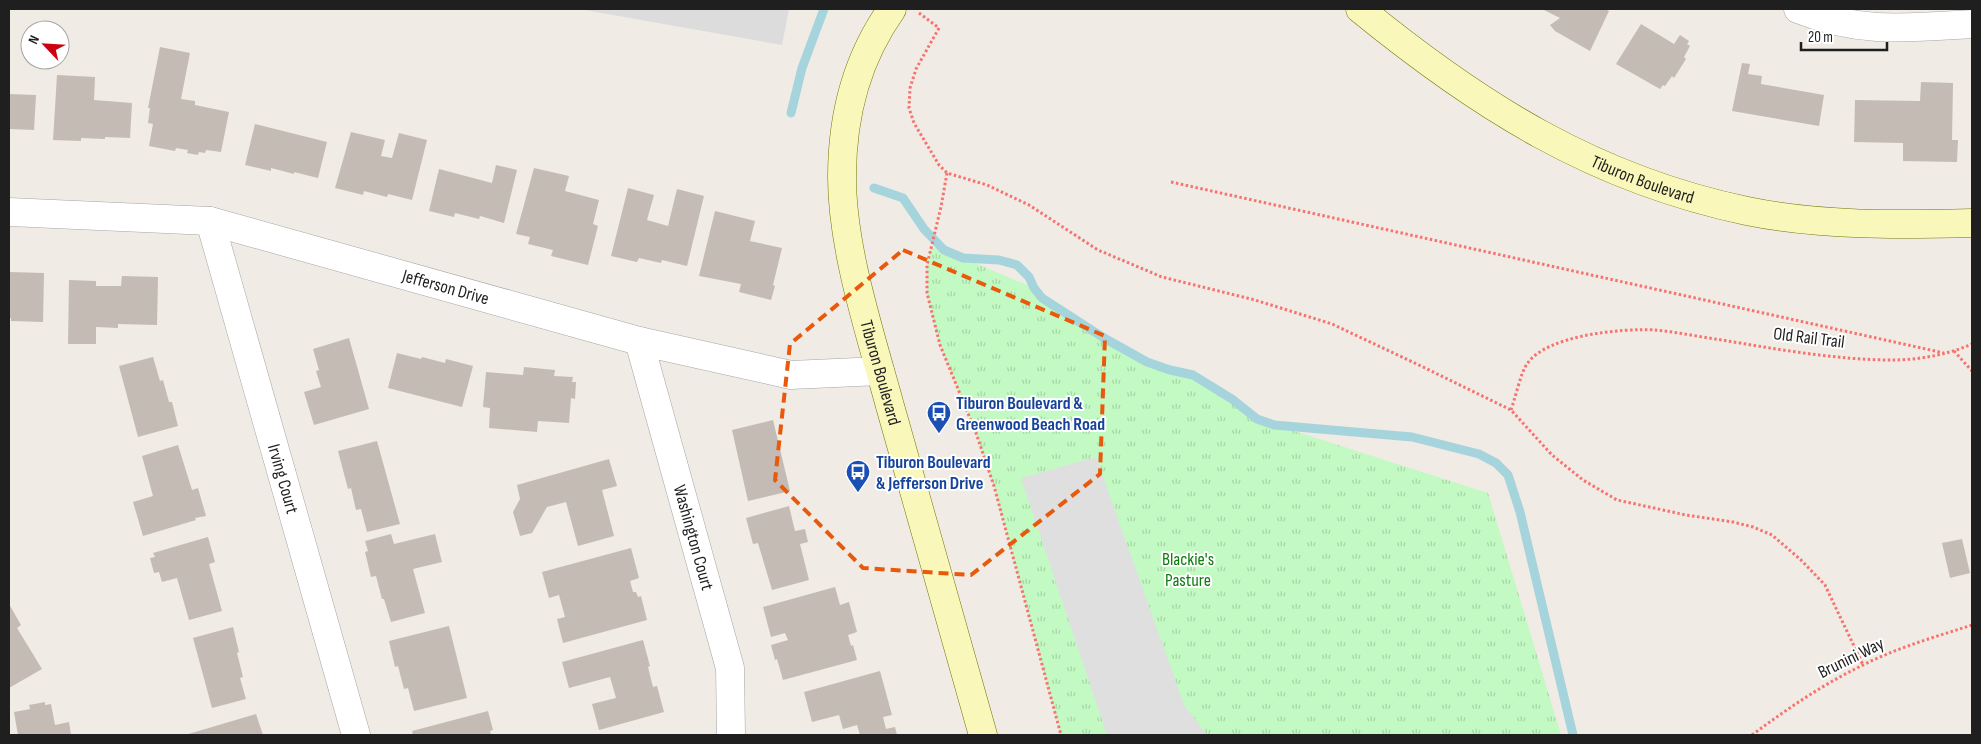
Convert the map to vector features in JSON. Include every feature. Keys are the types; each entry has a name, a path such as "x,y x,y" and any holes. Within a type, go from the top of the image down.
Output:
{"main road":[{"name":"Tiburon Boulevard","path":"892,9 870,45 858,73 845,125 843,204 860,294 880,370 983,735"},
{"name":"Tiburon Boulevard","path":"1360,9 1446,75 1507,115 1586,159 1648,184 1720,205 1774,215 1866,222 1972,223"}],"street":[{"path":"1798,9 1843,23 1879,28 1972,24"},
{"name":"Jefferson Drive","path":"9,212 210,221 640,341 791,375 880,370"},
{"name":"Irving Court","path":"210,221 356,735"},
{"name":"Washington Court","path":"640,341 730,668 731,735"}],"path":[{"path":"912,9 939,28 916,69 910,88 909,108 914,123 947,173 987,186 1029,205 1107,254 1162,277 1255,300 1332,324 1511,410 1552,454 1583,480 1618,500 1686,516 1733,522 1753,527 1772,535 1825,584 1863,665"},
{"path":"947,173 941,208 926,265 927,293 940,345 976,433 994,486 1061,735"},
{"path":"1171,182 1944,353"},
{"name":"Old Rail Trail","path":"1511,410 1526,364 1534,356 1577,337 1607,332 1639,330 1671,332 1859,358 1905,359 1954,351 1972,344"},
{"path":"1954,351 1972,371"},
{"name":"Brunini Way","path":"1752,735 1812,692 1863,665 1902,649 1972,625"}],"highlighted area":[{"path":"903,250 1105,336 1100,474 971,575 863,568 775,480 790,344"}],"shaded area":[{"path":"579,9 789,9 782,45"},
{"path":"1096,457 1184,705 1207,735 1107,735 1021,478"}],"green space":[{"name":"Blackie's Pasture","path":"931,247 944,250 1034,288 1042,298 1106,339 1152,363 1199,378 1225,394 1257,419 1488,493 1561,735 1061,735 994,486 976,433 940,345 932,317 927,293 927,265"}],"building":[{"path":"1542,9 1605,9 1609,11 1590,51 1555,31 1550,25 1560,18"},
{"path":"1641,24 1674,44 1680,35 1689,41 1687,44 1690,46 1684,57 1686,59 1674,78 1672,76 1665,86 1663,85 1660,89 1616,64"},
{"path":"160,47 190,53 181,99 195,101 195,105 229,112 221,152 206,150 205,153 199,152 198,155 187,153 188,150 176,148 175,151 149,146 153,124 148,123 150,108 148,108"},
{"path":"1742,63 1750,64 1748,74 1762,76 1761,84 1824,95 1819,126 1732,111"},
{"path":"57,75 95,77 94,100 132,103 130,138 81,138 81,141 53,140"},
{"path":"1921,82 1953,83 1952,140 1958,140 1957,162 1903,161 1903,143 1854,142 1855,100 1920,101"},
{"path":"9,94 36,95 34,130 9,129"},
{"path":"255,124 327,142 318,178 294,172 294,174 271,168 271,171 245,165"},
{"path":"351,132 385,140 381,156 392,158 399,133 427,140 412,200 388,194 387,197 364,191 363,195 335,188"},
{"path":"496,165 517,170 504,223 480,216 479,219 455,213 454,217 429,211 439,169 492,183"},
{"path":"534,168 569,176 565,191 599,200 593,224 598,226 588,265 551,256 553,250 528,244 530,237 516,234"},
{"path":"628,188 654,195 647,220 668,226 677,189 704,196 687,266 662,260 661,263 639,258 637,262 611,256"},
{"path":"715,211 755,221 750,241 782,248 771,300 739,292 741,284 699,276"},
{"path":"9,272 44,273 43,322 11,321 11,318 9,318"},
{"path":"122,276 158,277 157,325 118,324 118,328 96,327 96,344 68,344 69,280 96,281 96,286 121,286"},
{"path":"349,338 369,409 314,425 304,392 321,387 316,371 319,370 313,349"},
{"path":"397,353 445,363 446,359 473,366 462,407 388,388"},
{"path":"153,357 160,381 163,380 169,402 172,402 178,426 138,437 119,366"},
{"path":"524,367 555,370 554,376 573,377 572,382 576,382 575,399 571,398 569,423 538,421 537,432 489,428 490,408 483,407 486,372 523,375"},
{"path":"773,420 790,491 748,501 732,430"},
{"path":"377,441 400,524 367,532 361,509 356,510 351,488 348,489 338,451"},
{"path":"178,445 192,490 198,488 206,516 143,536 133,502 153,496 142,456"},
{"path":"609,459 617,486 602,490 614,536 578,546 566,502 547,507 532,533 520,536 513,512 520,499 517,485"},
{"path":"789,506 795,531 805,529 808,542 800,544 809,580 772,590 758,543 753,544 746,518"},
{"path":"391,534 394,544 435,534 442,562 413,569 425,613 391,622 376,576 371,577 365,552 368,551 365,541"},
{"path":"208,537 215,562 209,564 222,611 189,620 177,578 162,582 159,572 154,573 150,558 155,557 153,553"},
{"path":"1962,539 1970,573 1950,578 1942,543"},
{"path":"631,548 639,578 630,581 633,592 636,592 638,597 641,596 647,620 563,643 557,619 565,617 559,595 549,598 542,572"},
{"path":"835,587 840,605 849,602 857,632 848,635 857,660 783,680 771,645 788,640 785,633 771,637 763,607"},
{"path":"9,604 21,625 17,628 42,669 9,688"},
{"path":"449,626 467,698 414,711 408,688 404,689 398,666 395,667 389,641"},
{"path":"233,627 243,677 240,678 246,699 212,708 193,638"},
{"path":"643,640 653,687 657,686 664,712 599,730 592,704 616,698 610,677 569,688 562,662"},
{"path":"880,671 892,715 883,717 886,729 895,727 897,735 860,735 857,725 843,729 839,715 812,722 804,692"},
{"path":"45,702 45,705 51,704 55,725 69,722 71,735 18,735 14,712 30,709 29,705"},
{"path":"488,711 493,730 490,731 491,735 413,735 412,731"},
{"path":"256,714 263,735 185,735"}],"waterway":[{"path":"791,113 802,68 824,9"},
{"path":"874,188 903,198 924,229 944,250 963,258 999,260 1017,265 1029,277 1034,288 1042,298 1104,338 1147,362 1193,375 1232,399 1257,419 1274,425 1412,437 1479,454 1496,463 1508,475 1520,512 1573,735"}],"place":[{"name":"Tiburon Boulevard & Greenwood Beach Road","path":"939,434"},
{"name":"Tiburon Boulevard & Jefferson Drive","path":"858,493"}]}
